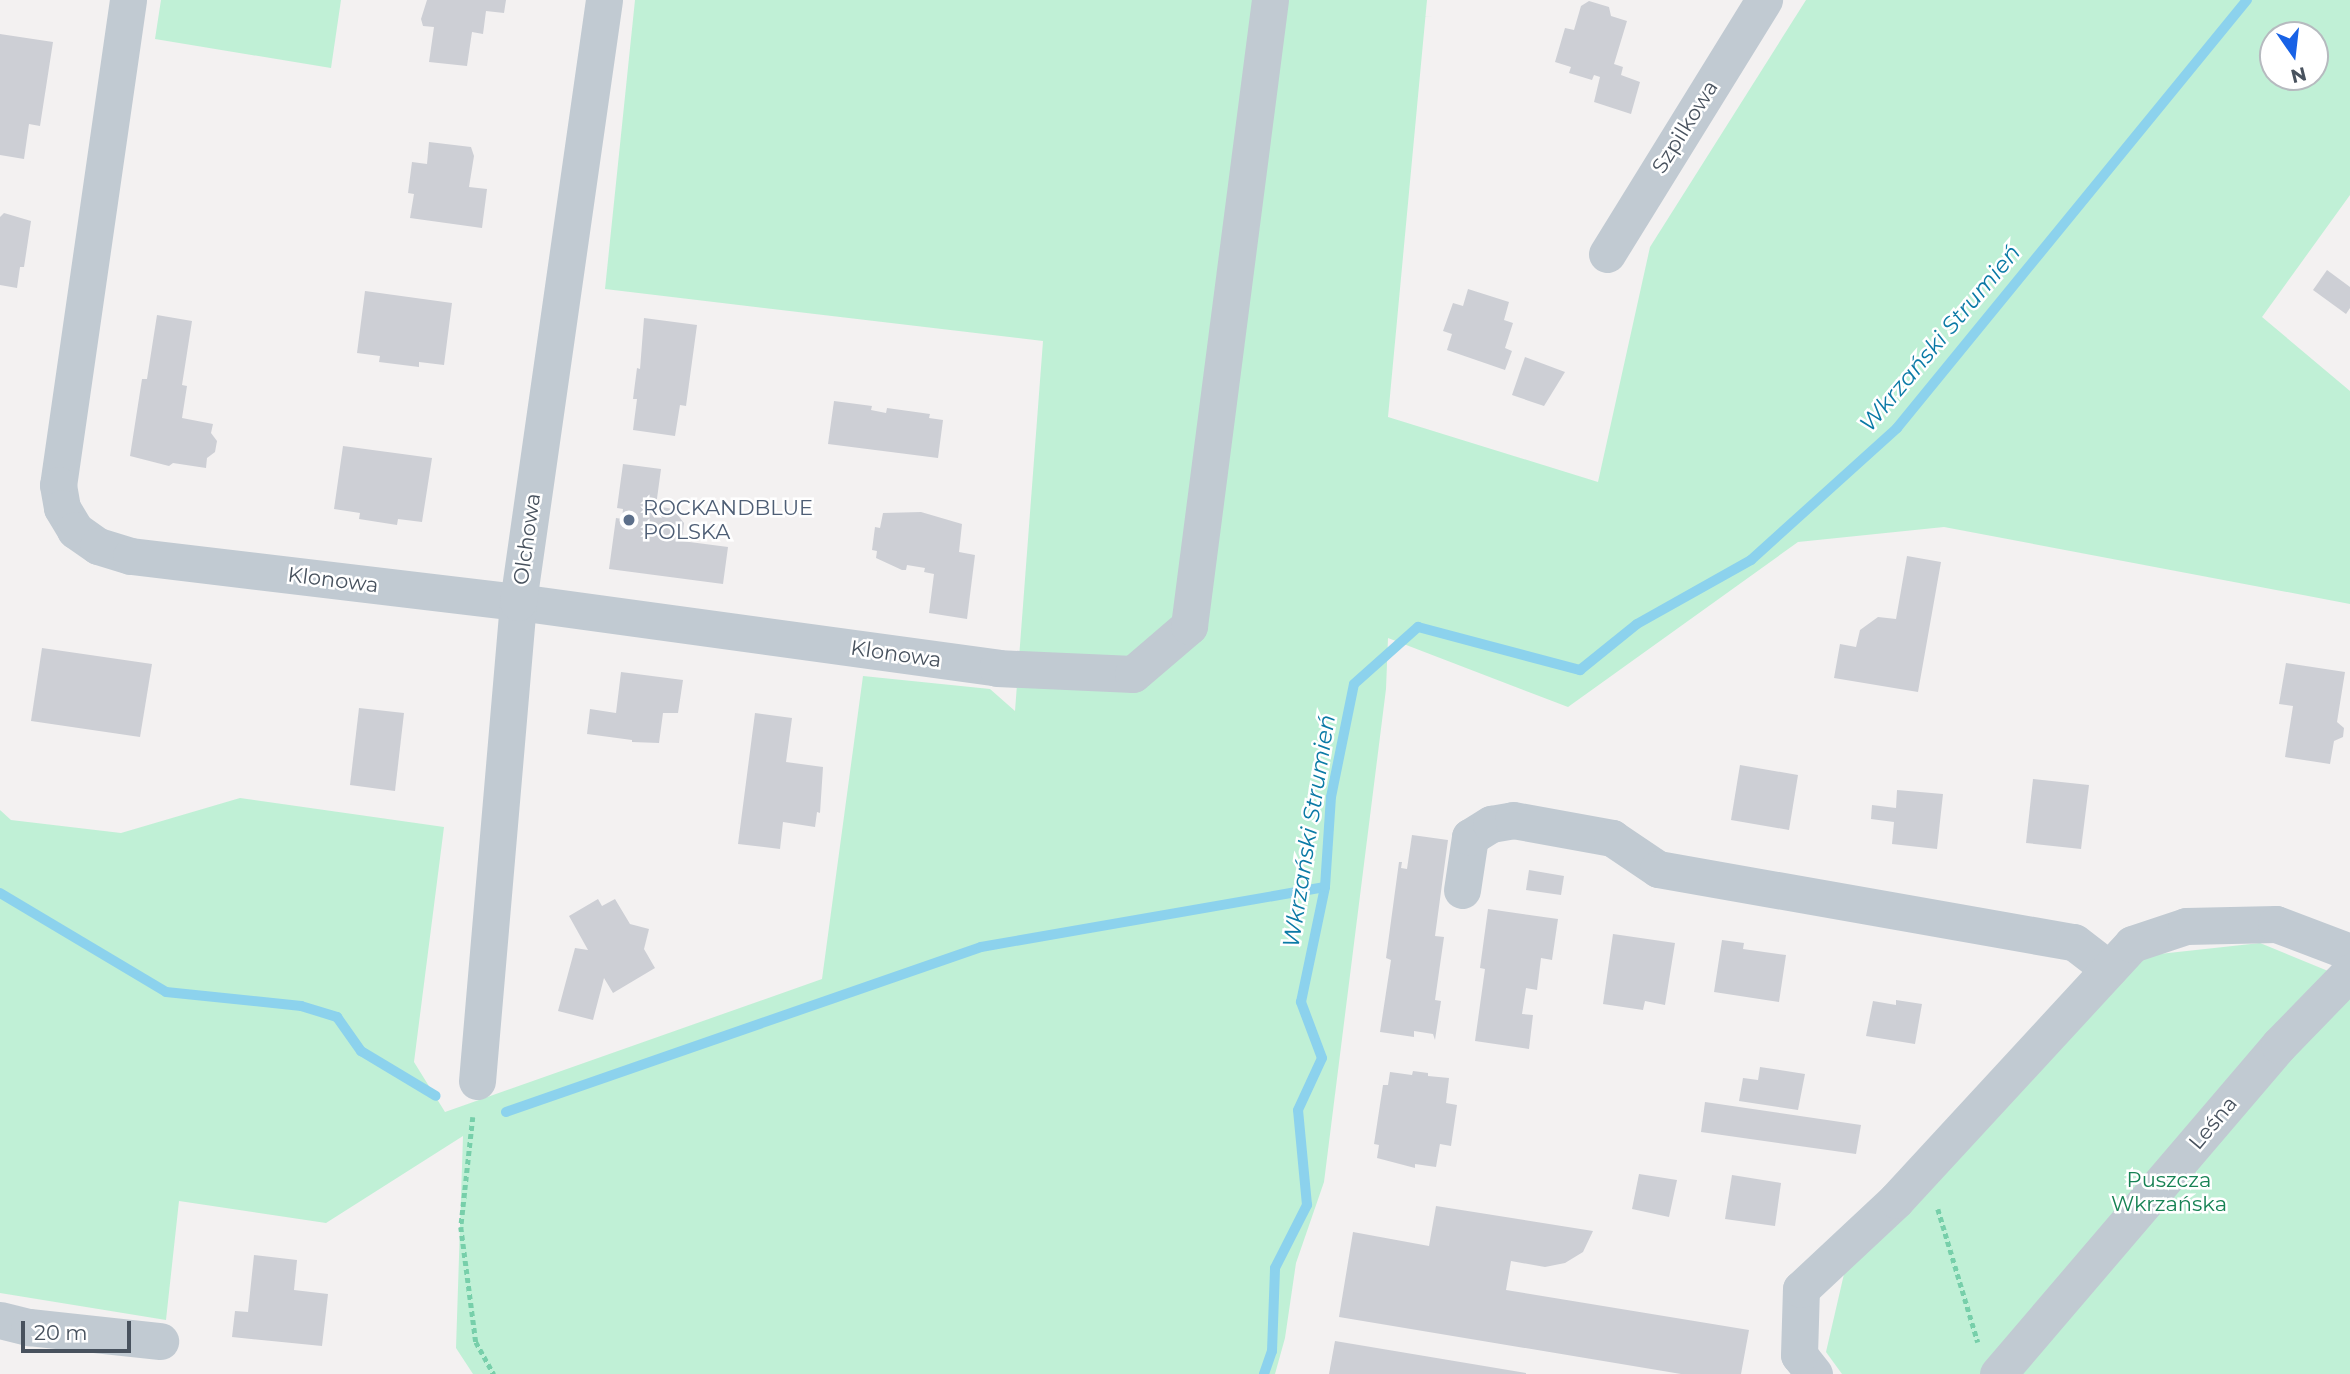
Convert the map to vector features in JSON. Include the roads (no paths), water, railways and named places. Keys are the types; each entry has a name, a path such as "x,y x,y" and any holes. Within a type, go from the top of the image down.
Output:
{"street":[{"name":"Klonowa","path":"128,0 58,485 62,508 75,530 98,546 131,556 518,602 997,668 1133,674 1189,626 1270,0"},
{"name":"Olchowa","path":"477,1081 518,602 604,0"},
{"name":"Szpilkowa","path":"1607,254 1764,0"},
{"path":"1462,890 1470,836 1491,824 1513,820 1612,838 1658,869 2074,942 2109,969"},
{"path":"1814,1374 1799,1355 1801,1289 1926,1168 2132,944 2186,926 2276,924 2350,952"},
{"name":"Leśna","path":"1989,1360 2279,1045 2350,972"},
{"path":"0,1320 29,1327 160,1341"}],"waterway":[{"name":"Wkrzański Strumień","path":"1264,1374 1272,1351 1275,1268 1307,1205 1298,1110 1322,1058 1301,1002 1325,887 1331,797 1354,684 1418,627 1580,670 1637,624 1751,560 1897,428 2247,0"},
{"path":"506,1112 981,947 1325,887"},
{"path":"0,893 166,992 301,1006 337,1017 361,1051 436,1096"}],"place":[{"name":"ROCKANDBLUE POLSKA","path":"629,520"}],"park label":[{"name":"Puszcza Wkrzańska","path":"2169,1192"}]}
